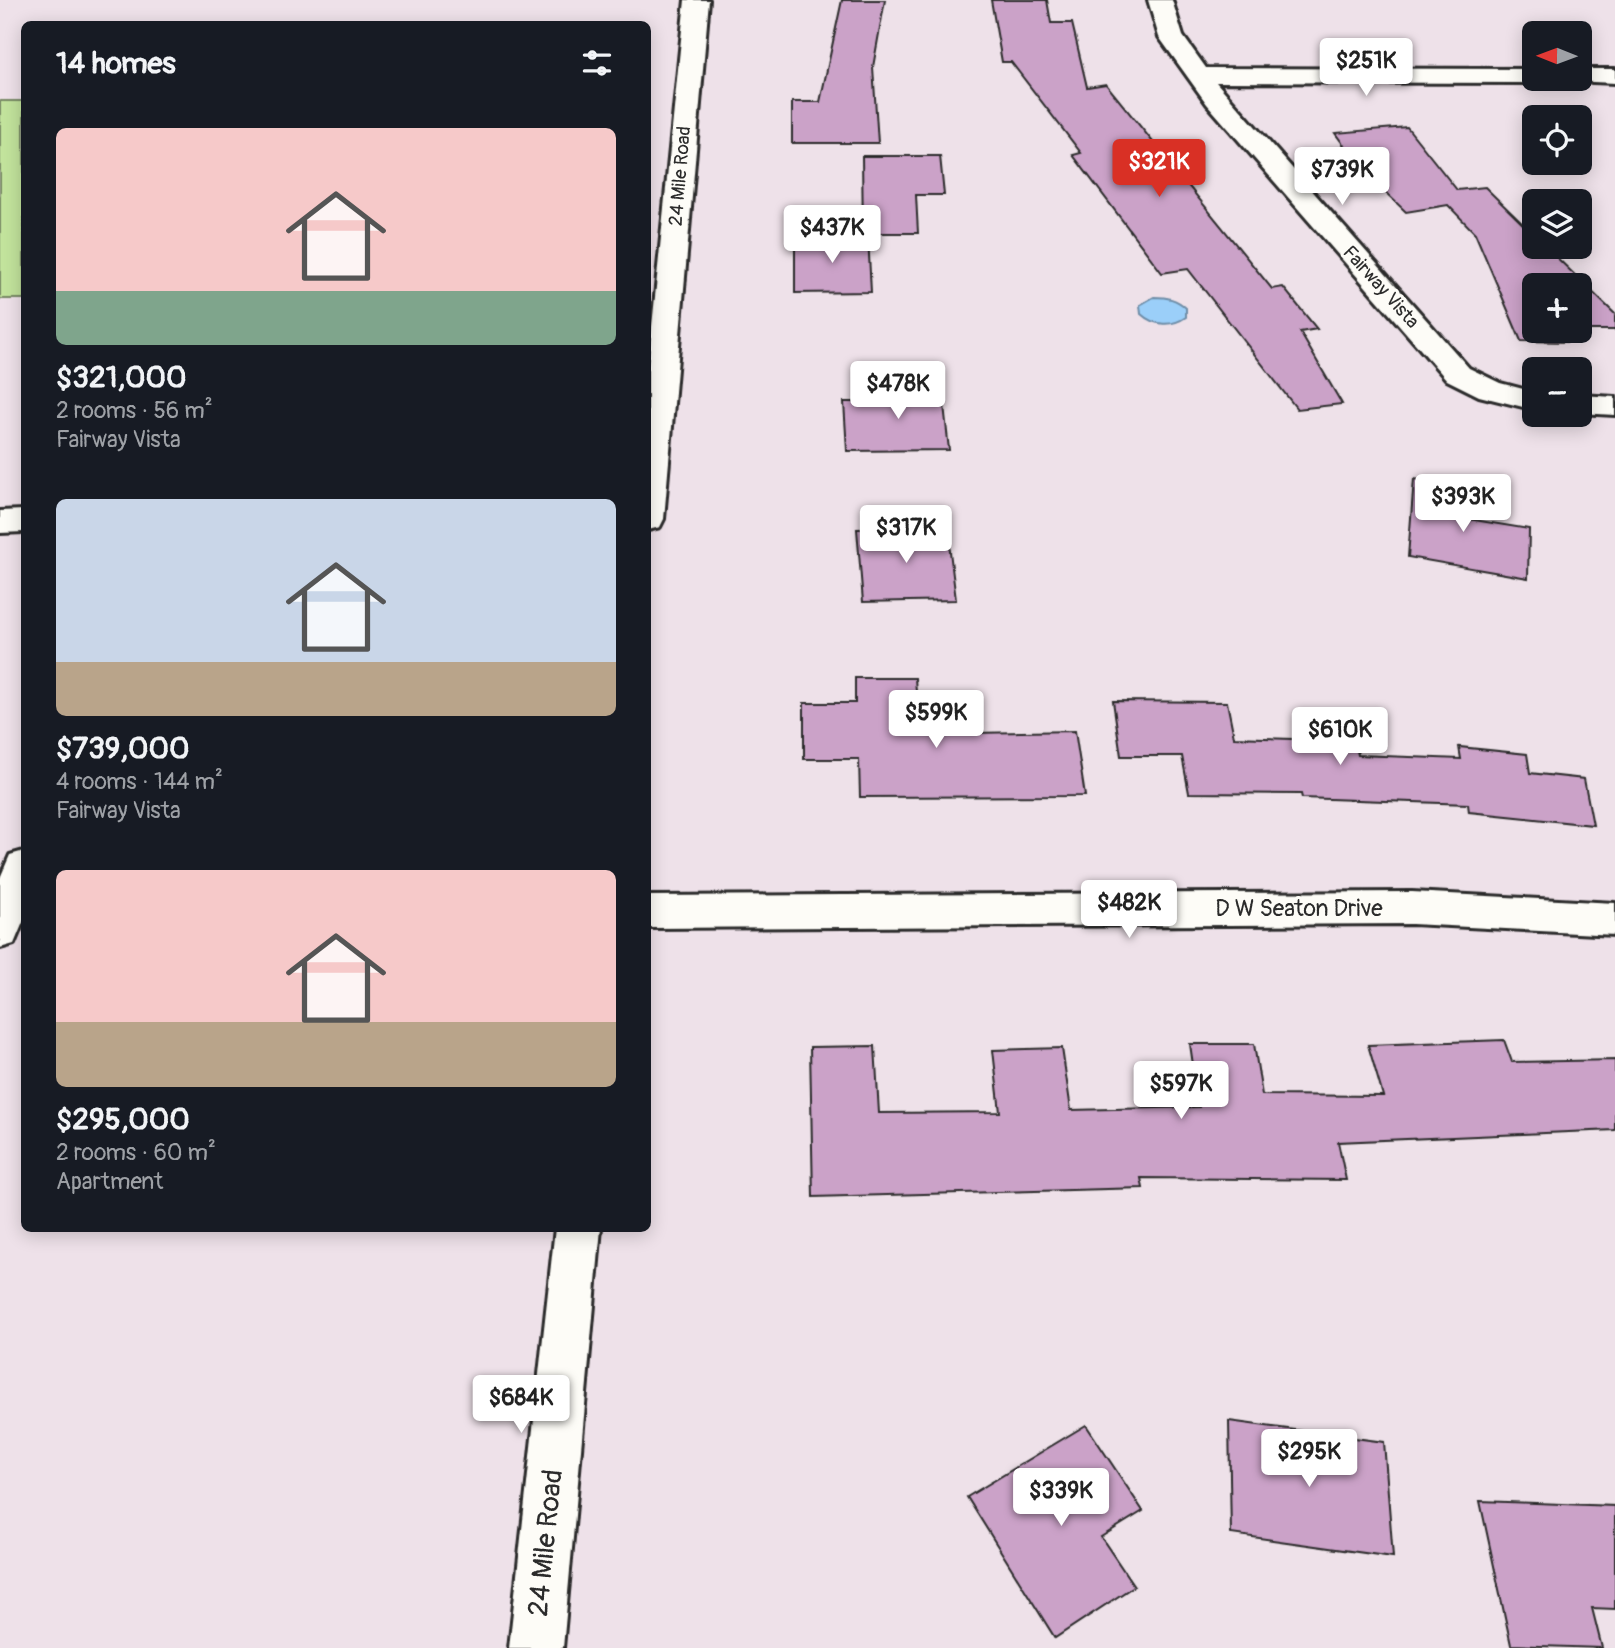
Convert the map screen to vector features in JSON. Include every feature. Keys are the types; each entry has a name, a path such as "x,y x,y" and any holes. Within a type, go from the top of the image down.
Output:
{"street":[{"name":"24 Mile Road","path":"651,485 697,0"},
{"name":"Fairway Vista","path":"1160,0 1171,37 1197,75 1458,374 1478,386 1522,399"},
{"path":"1197,75 1522,76"},
{"path":"1592,76 1615,76"},
{"path":"1592,405 1615,406"},
{"path":"0,522 21,522"},
{"path":"0,932 21,874"},
{"name":"D W Seaton Drive","path":"651,912 1412,908 1615,919"},
{"name":"24 Mile Road","path":"536,1648 578,1232"}],"green space":[{"path":"0,101 21,101 21,299 0,299"}],"water":[{"path":"1154,297 1179,302 1186,308 1186,317 1169,324 1146,318 1141,314 1140,305"}],"building":[{"path":"842,0 885,0 873,67 878,143 792,143 792,102 820,102"},
{"path":"991,0 1047,0 1051,23 1072,23 1087,87 1106,84 1272,289 1283,287 1317,329 1300,332 1342,404 1297,409 1188,269 1162,273 1073,155 1081,153 1011,62 1002,62"},
{"path":"1407,127 1457,190 1485,187 1522,223 1522,259 1558,259 1573,273 1522,273 1522,341 1475,233 1448,205 1406,212 1362,170 1335,133"},
{"path":"862,156 940,156 944,195 916,195 918,233 863,233"},
{"path":"868,236 871,292 795,293 795,237"},
{"path":"1592,292 1615,314 1615,330 1592,330"},
{"path":"870,387 942,387 949,450 847,451 844,402 871,402"},
{"path":"1414,479 1463,487 1462,518 1529,529 1528,578 1408,557"},
{"path":"947,527 956,600 863,602 857,529"},
{"path":"855,678 915,678 919,734 1075,731 1085,796 860,797 859,759 804,759 804,703 855,703"},
{"path":"1113,701 1227,702 1234,737 1355,741 1358,755 1461,759 1459,747 1527,754 1530,773 1584,779 1593,825 1469,812 1468,804 1302,798 1301,794 1189,793 1182,756 1121,756"},
{"path":"1504,1040 1512,1062 1615,1060 1615,1130 1338,1142 1346,1180 1141,1178 1143,1188 813,1197 810,1047 875,1046 879,1113 1000,1112 993,1050 1062,1048 1071,1110 1199,1107 1190,1044 1254,1044 1262,1095 1383,1096 1368,1045"},
{"path":"1229,1421 1384,1442 1393,1557 1231,1534"},
{"path":"1086,1425 1143,1511 1101,1537 1134,1586 1055,1638 967,1497"},
{"path":"1480,1501 1615,1506 1615,1609 1592,1608 1602,1648 1511,1645"}]}
